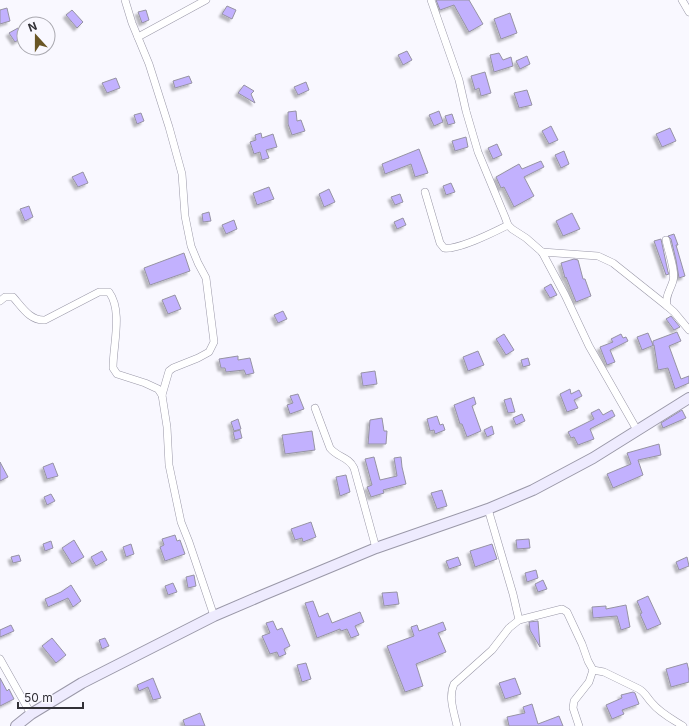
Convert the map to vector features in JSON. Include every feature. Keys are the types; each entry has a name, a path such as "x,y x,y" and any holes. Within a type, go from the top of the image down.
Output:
{"main road":[{"path":"16,726 31,714 82,683 214,616 376,548 488,509 533,490 593,458 689,398"}],"street":[{"path":"125,0 132,23 150,64 182,174 185,216 191,246 206,278 214,342 209,352 169,371 162,395"},
{"path":"138,36 206,0"},
{"path":"431,0 459,80 466,112 478,152 508,225 542,252 565,295 589,346 637,430"},
{"path":"682,0 689,12"},
{"path":"425,192 440,243 444,248 452,248 475,240 508,225"},
{"path":"666,240 674,273 673,281 666,299 666,306"},
{"path":"542,252 598,256 613,263 674,312 689,330"},
{"path":"0,301 5,297 12,297 32,317 39,320 45,320 99,292 108,292 115,304 116,317 113,368 117,374 152,386 158,389 162,395 167,427 169,465 181,522 214,616"},
{"path":"315,408 330,448 334,453 349,460 354,468 376,548"},
{"path":"488,509 513,594 519,620"},
{"path":"457,726 451,697 454,684 492,650 509,628 519,620 562,609 567,612 593,670 589,682 574,701 573,708 579,726"},
{"path":"0,659 31,714"},
{"path":"593,670 604,672 644,692 651,703 662,713 683,726"}],"building":[{"path":"436,0 469,0 483,24 469,32 454,5 440,10"},
{"path":"227,6 236,10 232,19 222,14"},
{"path":"7,8 10,21 0,24 0,10"},
{"path":"72,10 83,22 77,28 66,15"},
{"path":"146,10 149,20 142,23 138,12"},
{"path":"510,13 517,33 501,39 494,19"},
{"path":"16,29 16,41 15,42 9,33"},
{"path":"407,51 412,60 403,65 398,55"},
{"path":"499,53 503,60 511,57 513,66 494,72 490,55"},
{"path":"527,56 530,64 520,69 516,61"},
{"path":"485,72 491,93 481,96 479,88 475,90 471,76"},
{"path":"189,76 192,83 175,88 173,81"},
{"path":"116,78 120,88 107,93 102,83"},
{"path":"306,82 309,90 298,95 294,87"},
{"path":"244,85 254,91 251,94 255,103 238,93"},
{"path":"527,90 532,105 519,108 514,93"},
{"path":"296,111 297,121 301,120 305,131 292,135 288,124 288,112"},
{"path":"439,111 443,122 434,126 429,115"},
{"path":"141,113 144,121 137,124 134,115"},
{"path":"452,114 455,123 448,125 445,116"},
{"path":"551,126 558,140 549,144 542,131"},
{"path":"670,128 676,141 662,147 656,134"},
{"path":"261,133 262,138 273,134 277,147 266,150 269,158 262,160 260,152 254,154 250,142 256,140 255,135"},
{"path":"466,137 468,147 455,151 452,141"},
{"path":"497,144 502,155 493,159 488,148"},
{"path":"419,149 428,173 415,177 411,164 385,174 382,164"},
{"path":"564,151 569,164 561,168 555,155"},
{"path":"541,161 544,167 524,177 534,196 514,207 504,187 501,188 496,177 519,164 522,169"},
{"path":"83,172 88,183 78,187 72,177"},
{"path":"451,183 455,192 446,195 443,186"},
{"path":"269,187 274,199 257,205 253,193"},
{"path":"329,189 335,202 324,207 319,194"},
{"path":"400,194 403,202 395,205 391,197"},
{"path":"29,206 33,217 25,221 20,209"},
{"path":"209,212 211,221 203,222 202,214"},
{"path":"572,213 580,229 563,236 556,221"},
{"path":"403,218 406,225 397,229 394,222"},
{"path":"234,220 237,229 226,234 222,225"},
{"path":"674,234 685,276 679,278 671,239 668,236"},
{"path":"661,239 669,274 666,275 654,241"},
{"path":"184,253 190,271 150,285 144,268"},
{"path":"574,259 578,260 583,279 585,279 591,296 576,302 566,277 565,278 561,263"},
{"path":"551,284 557,295 550,298 544,288"},
{"path":"175,295 181,309 168,314 162,300"},
{"path":"283,311 287,319 278,323 274,315"},
{"path":"671,316 680,327 674,330 666,319"},
{"path":"677,332 681,341 669,346 681,379 689,376 689,383 675,389 668,368 658,370 654,345 642,350 637,337 648,333 653,345 653,341"},
{"path":"504,334 514,350 506,355 496,339"},
{"path":"621,334 623,338 626,337 628,341 610,350 615,362 607,365 600,347 613,342 611,339"},
{"path":"478,351 484,365 468,371 463,357"},
{"path":"238,356 238,360 250,358 254,373 246,375 244,370 226,372 225,368 221,368 219,359"},
{"path":"528,358 530,365 523,367 521,360"},
{"path":"375,371 377,384 363,386 361,373"},
{"path":"570,389 571,394 579,390 582,396 574,400 578,408 567,412 560,394"},
{"path":"298,394 304,409 290,414 287,405 293,403 290,396"},
{"path":"474,397 476,404 472,406 481,431 467,437 462,424 460,424 454,405"},
{"path":"511,398 515,412 508,413 504,400"},
{"path":"599,409 603,415 612,410 615,416 590,429 594,439 578,445 574,437 571,438 568,432 594,419 591,413"},
{"path":"682,410 686,418 663,428 661,423"},
{"path":"522,414 525,421 516,425 513,418"},
{"path":"437,416 440,425 443,424 445,430 435,434 434,430 430,431 427,419"},
{"path":"382,418 384,431 387,431 386,444 368,444 370,420"},
{"path":"238,419 241,429 234,431 231,422"},
{"path":"492,426 494,434 487,437 484,430"},
{"path":"240,430 242,438 235,440 233,432"},
{"path":"312,431 315,450 285,454 282,435"},
{"path":"659,444 661,455 638,460 643,475 613,488 607,474 631,464 627,453"},
{"path":"374,457 380,480 397,476 394,458 401,457 406,484 383,490 384,493 371,497 367,487 372,485 365,459"},
{"path":"0,462 8,477 0,481"},
{"path":"53,463 58,476 47,479 43,467"},
{"path":"346,475 350,492 340,496 336,477"},
{"path":"442,490 447,506 437,509 431,493"},
{"path":"51,494 55,501 47,505 44,497"},
{"path":"311,522 316,537 303,542 302,538 295,540 291,529"},
{"path":"175,535 177,541 180,540 185,554 165,561 160,547 164,545 162,539"},
{"path":"529,539 530,548 517,549 516,540"},
{"path":"74,540 84,557 72,564 62,548"},
{"path":"51,541 53,548 45,551 43,544"},
{"path":"131,544 134,554 126,557 123,547"},
{"path":"492,544 497,559 475,567 470,551"},
{"path":"102,551 107,560 96,566 91,557"},
{"path":"19,555 21,561 13,563 11,557"},
{"path":"458,557 461,565 449,569 446,561"},
{"path":"687,557 689,566 679,570 676,562"},
{"path":"536,570 538,578 527,582 525,573"},
{"path":"194,575 196,586 188,588 186,577"},
{"path":"543,580 547,589 538,592 535,584"},
{"path":"173,583 177,592 168,595 165,586"},
{"path":"71,585 81,601 73,607 68,598 48,607 45,599 61,592"},
{"path":"397,592 399,604 384,606 382,593"},
{"path":"648,596 661,624 647,630 640,614 642,613 637,601"},
{"path":"313,601 319,617 328,613 332,623 360,612 364,622 355,626 359,635 351,638 347,629 341,631 340,629 317,638 305,603"},
{"path":"626,605 630,627 621,630 617,616 593,618 592,607 606,606 606,609"},
{"path":"273,621 277,630 282,628 290,646 284,649 286,654 279,657 277,652 270,654 262,636 270,633 266,623"},
{"path":"538,621 540,647 530,630 529,622"},
{"path":"443,622 446,630 438,633 446,652 416,664 423,686 405,692 387,646 414,636 411,627 417,625 419,631"},
{"path":"11,625 14,631 0,637 0,630"},
{"path":"52,638 66,655 56,663 42,646"},
{"path":"105,638 109,646 102,649 99,640"},
{"path":"306,663 311,679 302,682 297,665"},
{"path":"687,663 689,682 671,687 666,669"},
{"path":"0,678 7,691 9,689 14,699 0,706"},
{"path":"153,678 161,698 153,700 148,687 139,691 137,685"},
{"path":"515,678 521,694 505,699 499,683"},
{"path":"633,692 635,693 639,704 622,710 624,714 612,719 606,705 622,698 621,695"},
{"path":"532,704 538,724 559,716 563,726 509,726 507,717 525,713 523,707"},
{"path":"200,713 205,726 185,726 183,720"}]}
